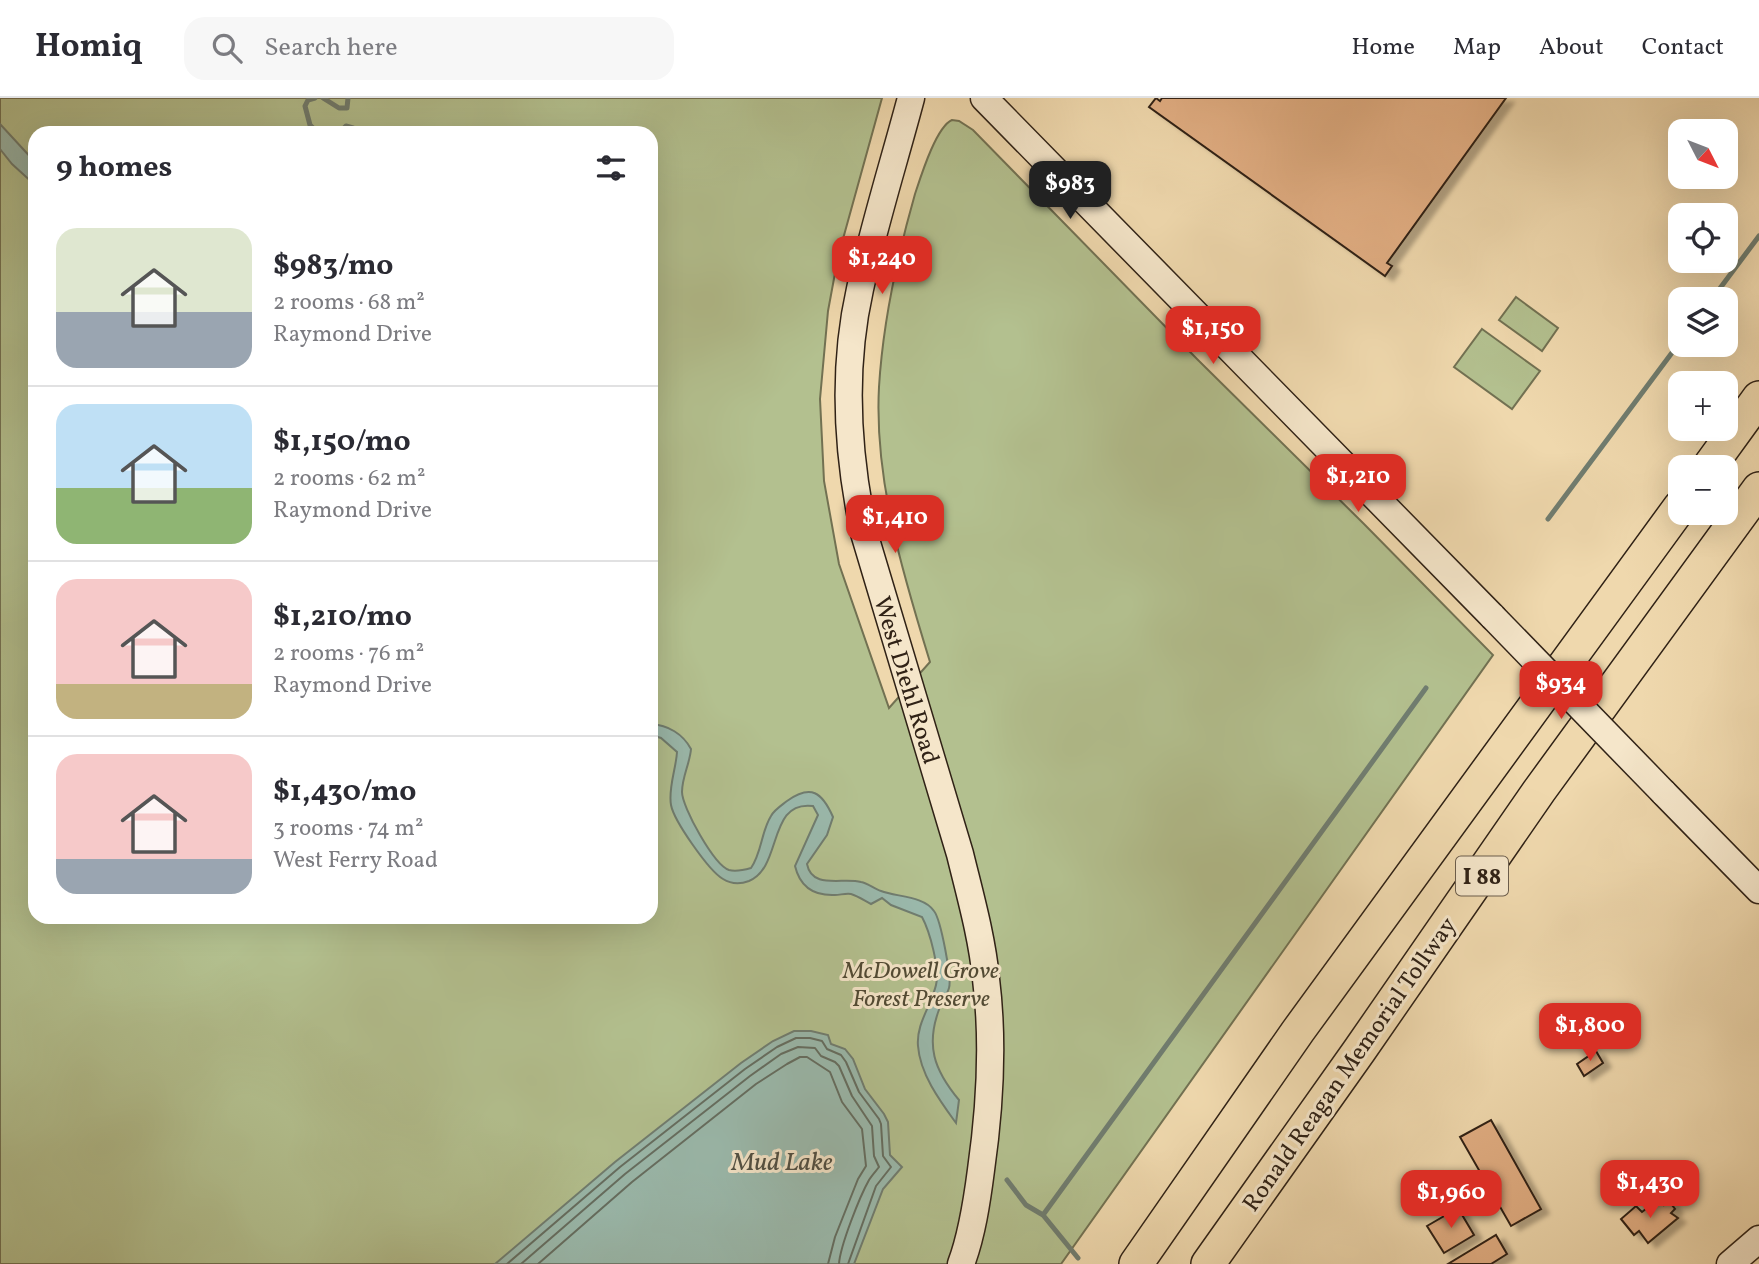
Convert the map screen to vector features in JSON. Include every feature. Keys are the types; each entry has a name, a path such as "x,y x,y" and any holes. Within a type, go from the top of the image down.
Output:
{"highway":[{"path":"1718,455 1759,398"},
{"name":"Ronald Reagan Memorial Tollway","path":"1208,1264 1539,791 1759,489"},
{"name":"I 88","path":"1136,1264 1298,1031 1668,523"}],"street":[{"name":"West Diehl Road","path":"911,98 859,291 851,347 849,422 856,498 864,533 960,854 973,905 986,978 991,1064 988,1117 978,1192 961,1264"},
{"path":"984,98 1759,890"},
{"path":"1730,1264 1759,1239"}],"green space":[{"name":"McDowell Grove Forest Preserve","path":"0,98 882,98 838,257 828,311 820,399 824,481 839,564 889,708 930,662 892,526 881,457 879,387 884,338 897,265 921,176 940,132 952,120 959,121 973,130 1493,655 1061,1264 0,1264"},
{"path":"1516,297 1558,328 1542,351 1499,320"},
{"path":"1482,329 1540,371 1512,409 1454,367"}],"water":[{"path":"0,124 28,154 28,179 12,164 0,149"},
{"path":"658,725 674,731 691,749 682,786 683,799 700,835 715,858 729,870 751,868 772,814 795,796 815,793 825,802 833,817 827,835 807,864 815,877 829,881 864,883 881,891 924,902 934,911 943,937 950,982 935,1021 934,1056 943,1078 959,1100 956,1123 932,1087 918,1046 919,1030 937,978 934,951 922,917 891,905 882,898 871,904 851,894 820,894 804,885 795,866 818,815 813,806 798,807 788,813 760,874 743,883 723,879 701,856 674,812 671,792 677,752 658,737"},
{"name":"Mud Lake","path":"794,1031 828,1035 831,1044 845,1049 853,1059 865,1089 888,1122 890,1155 902,1167 883,1189 854,1264 495,1264 615,1162 741,1063 773,1041"}],"building":[{"path":"1156,98 1160,101 1162,98 1506,98 1387,263 1392,266 1385,276 1149,107"},
{"path":"1596,1051 1603,1063 1584,1076 1577,1064"},
{"path":"1491,1120 1541,1209 1511,1226 1460,1137"},
{"path":"1660,1198 1664,1205 1669,1201 1675,1209 1671,1213 1678,1218 1648,1243 1639,1231 1634,1235 1621,1219 1636,1206 1642,1212"},
{"path":"1458,1208 1474,1235 1444,1253 1427,1226"},
{"path":"1496,1235 1507,1254 1491,1264 1448,1264"}],"waterway":[{"path":"311,126 305,106 308,100 315,98"},
{"path":"323,98 339,108 347,108 348,98"},
{"path":"1721,287 1759,236"},
{"path":"1548,519 1669,357"},
{"path":"1043,1215 1426,688"},
{"path":"1007,1180 1026,1205 1043,1215 1078,1258"}]}
